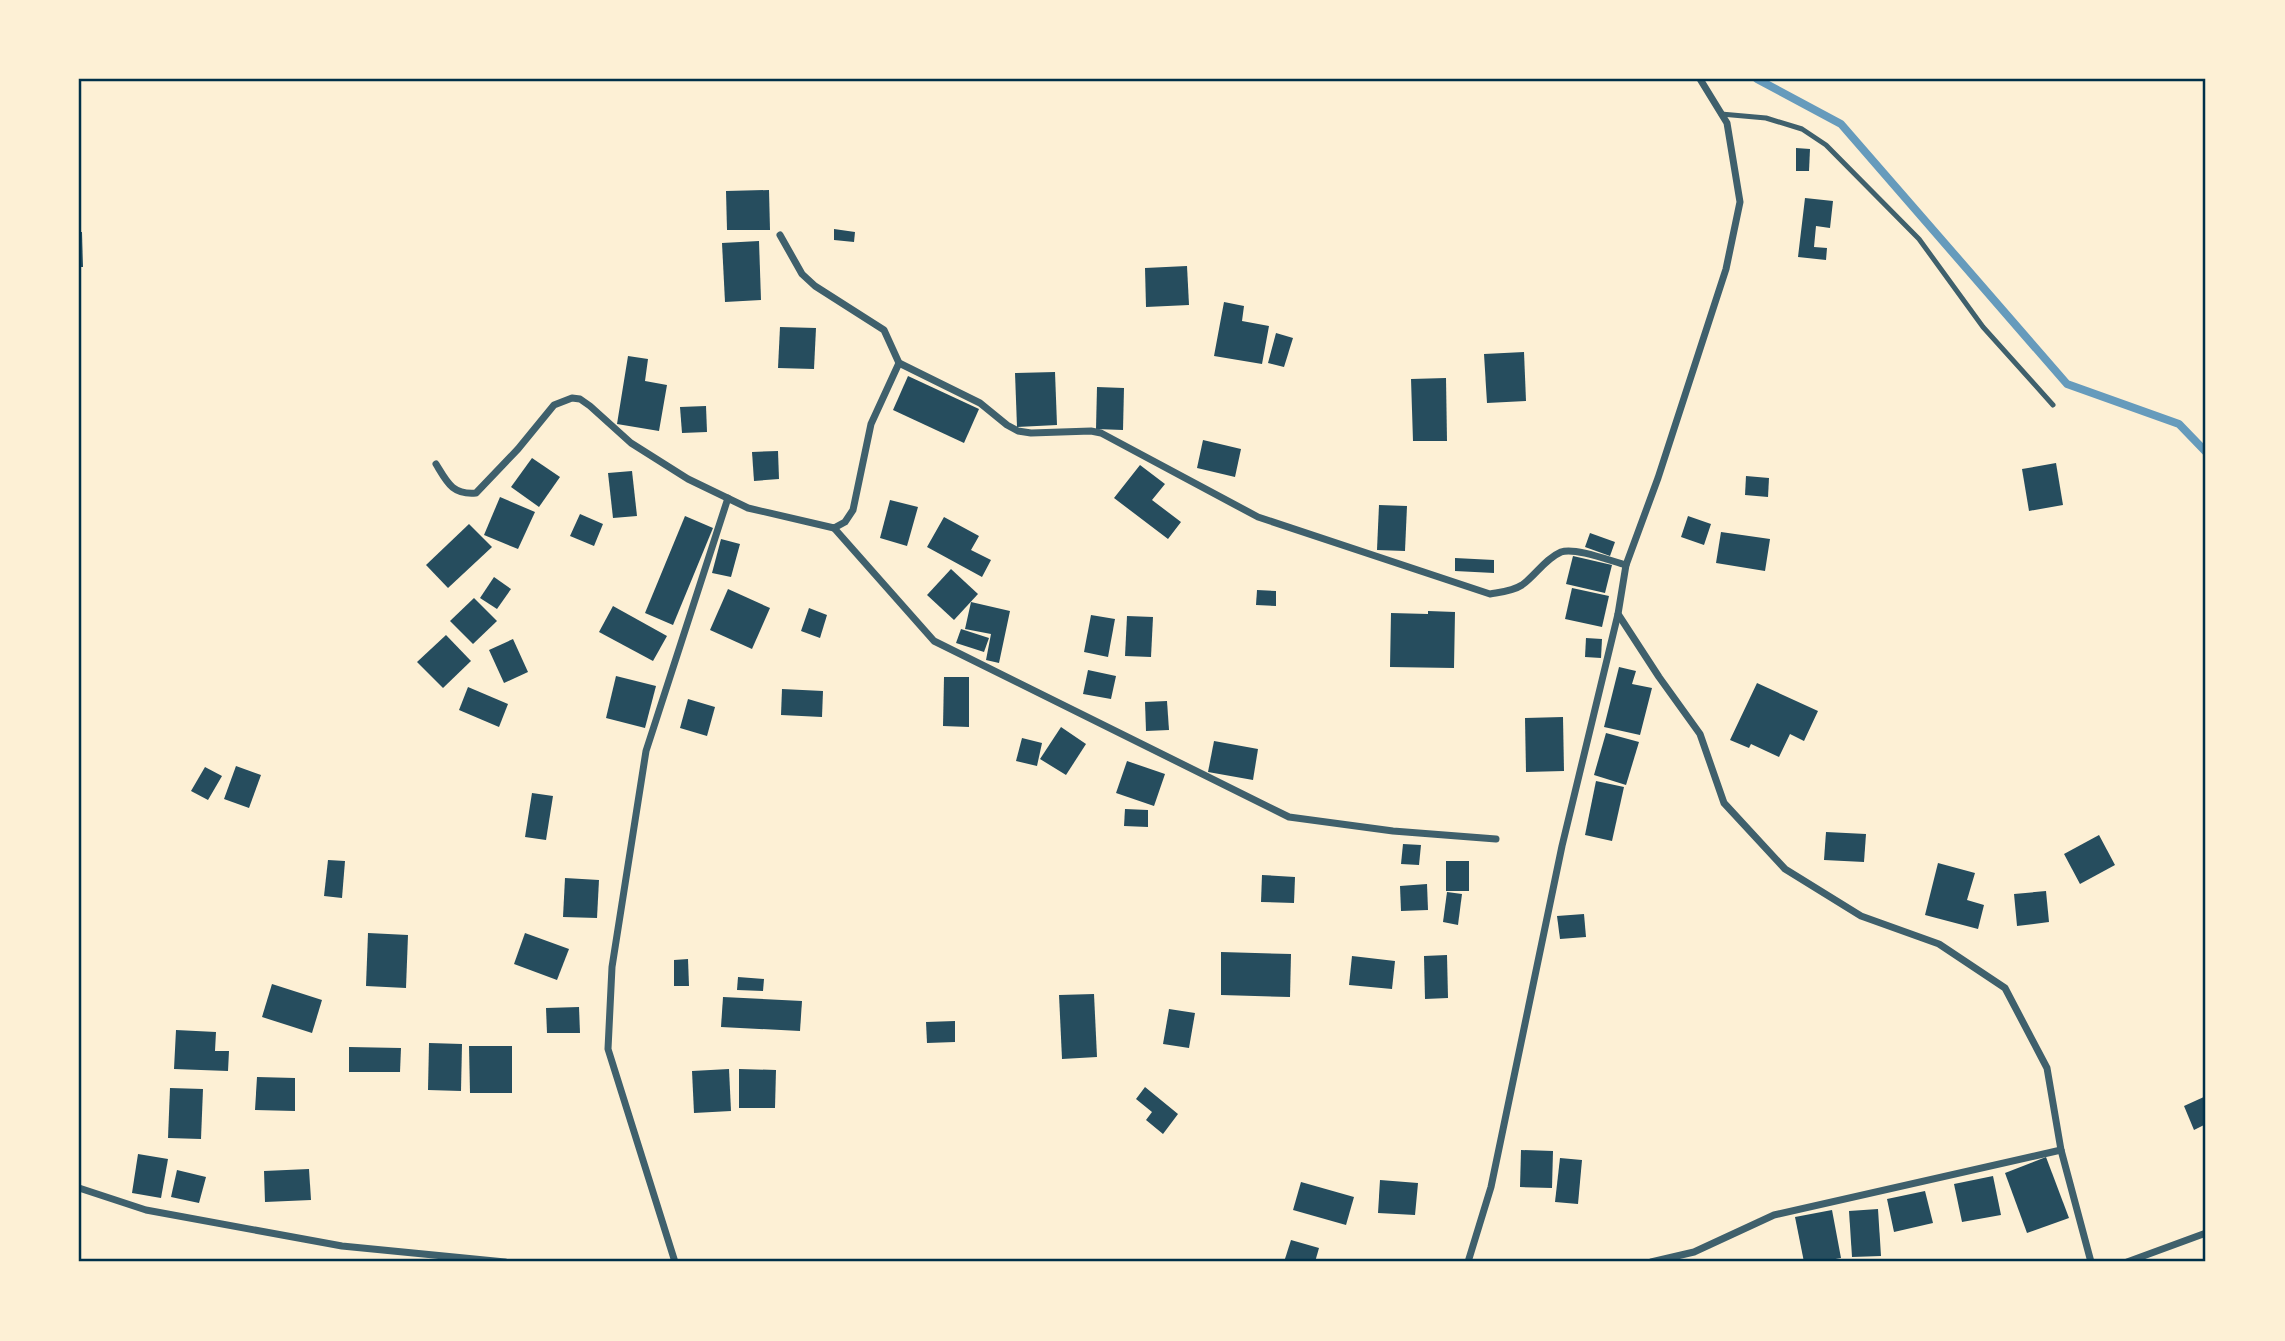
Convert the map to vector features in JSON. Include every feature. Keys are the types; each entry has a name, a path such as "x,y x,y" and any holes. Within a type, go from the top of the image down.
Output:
{"street":[{"path":"1468,1262 1491,1187 1562,846 1618,614 1626,565 1658,478 1726,269 1740,202 1727,123 1700,79"},
{"path":"780,235 802,274 815,286 884,330 899,363 981,403 1018,431 1101,433 1258,517 1490,594 1507,592 1522,585 1537,569 1562,551 1579,552 1626,565"},
{"path":"835,528 845,522 853,510 872,424 899,363"},
{"path":"436,464 451,487 465,494 476,493 518,449 554,405 572,398 580,399 631,443 688,479 748,508 835,528 934,641 1289,817 1393,831 1496,839"},
{"path":"675,1262 608,1049 612,967 646,751 728,498"},
{"path":"1618,614 1700,734 1724,803 1785,869 1861,916 1939,944 2005,988 2047,1068 2061,1150 2091,1262"},
{"path":"1651,1262 1694,1252 1774,1215 2061,1150"},
{"path":"79,1188 146,1210 342,1246 505,1262"},
{"path":"2127,1262 2206,1233"}],"lane":[{"path":"1721,114 1766,118 1790,125 1802,129 1826,145 1919,239 1983,327 2053,405"}],"building":[{"path":"1796,148 1810,149 1809,171 1796,171"},
{"path":"769,190 770,230 727,230 726,191"},
{"path":"1805,198 1833,201 1830,228 1816,226 1814,247 1827,248 1826,260 1798,257"},
{"path":"834,229 855,232 854,242 834,240"},
{"path":"79,232 82,232 83,267 79,267"},
{"path":"759,241 761,300 725,302 722,243"},
{"path":"1187,266 1189,305 1146,307 1145,268"},
{"path":"1224,302 1244,306 1242,321 1269,326 1262,364 1214,356"},
{"path":"780,327 816,328 814,369 778,368"},
{"path":"1276,333 1293,338 1284,367 1268,363"},
{"path":"1524,352 1526,401 1487,403 1484,354"},
{"path":"628,356 648,359 645,381 667,385 659,431 617,424"},
{"path":"1055,372 1057,425 1017,427 1015,373"},
{"path":"908,376 979,409 964,443 893,410"},
{"path":"1446,378 1447,441 1413,441 1411,379"},
{"path":"1097,387 1124,388 1123,430 1096,429"},
{"path":"706,406 707,432 682,433 680,407"},
{"path":"1203,440 1241,449 1235,477 1197,468"},
{"path":"778,451 779,479 754,481 752,452"},
{"path":"532,458 560,477 539,507 511,487"},
{"path":"2056,463 2063,505 2029,511 2022,469"},
{"path":"1140,465 1165,484 1152,500 1181,522 1168,539 1114,498"},
{"path":"632,471 637,516 613,518 608,473"},
{"path":"1746,476 1769,478 1768,497 1745,495"},
{"path":"500,497 535,512 518,549 484,535"},
{"path":"890,500 918,507 907,546 880,538"},
{"path":"1379,505 1407,506 1405,551 1377,550"},
{"path":"580,514 603,524 594,546 570,536"},
{"path":"685,516 713,528 673,625 645,613"},
{"path":"1688,516 1711,524 1704,545 1681,537"},
{"path":"944,517 979,536 971,550 991,560 982,577 927,547"},
{"path":"469,524 492,547 448,588 426,565"},
{"path":"1721,532 1770,539 1765,571 1716,563"},
{"path":"1590,533 1615,542 1610,556 1585,547"},
{"path":"721,539 740,544 731,577 712,573"},
{"path":"1573,556 1612,565 1605,593 1566,584"},
{"path":"1455,558 1494,560 1494,573 1455,571"},
{"path":"951,569 978,594 954,620 927,595"},
{"path":"494,577 511,589 497,609 480,598"},
{"path":"1572,588 1609,596 1602,627 1565,619"},
{"path":"728,589 770,608 752,649 710,630"},
{"path":"1257,590 1276,591 1276,606 1256,605"},
{"path":"474,598 497,621 473,644 450,621"},
{"path":"971,602 1010,611 999,663 986,660 991,634 965,629"},
{"path":"613,606 667,636 653,661 599,632"},
{"path":"809,608 827,615 820,638 801,631"},
{"path":"1428,611 1455,612 1454,668 1390,667 1391,613 1428,614"},
{"path":"1091,615 1115,619 1108,657 1084,652"},
{"path":"1127,616 1153,617 1151,657 1125,656"},
{"path":"961,629 989,638 984,652 956,643"},
{"path":"446,635 471,661 443,688 417,662"},
{"path":"1586,638 1602,639 1601,658 1585,657"},
{"path":"513,639 528,672 504,683 489,650"},
{"path":"1619,667 1636,671 1632,684 1652,688 1640,735 1604,727"},
{"path":"1088,670 1116,676 1111,699 1083,694"},
{"path":"616,676 656,686 645,728 606,718"},
{"path":"944,677 969,677 969,727 943,726"},
{"path":"1757,683 1818,711 1804,741 1790,734 1779,757 1751,744 1749,748 1730,740"},
{"path":"468,687 508,704 499,727 459,710"},
{"path":"782,689 823,691 822,717 781,715"},
{"path":"688,699 715,707 707,736 680,728"},
{"path":"1167,701 1169,730 1146,731 1145,702"},
{"path":"1563,717 1564,771 1526,772 1525,718"},
{"path":"1061,727 1086,744 1066,775 1040,759"},
{"path":"1606,733 1639,742 1626,785 1594,775"},
{"path":"1022,738 1042,743 1037,766 1016,761"},
{"path":"1214,741 1258,749 1253,780 1208,772"},
{"path":"1127,761 1165,774 1154,806 1116,793"},
{"path":"236,766 261,775 249,808 224,799"},
{"path":"205,767 222,776 208,800 191,791"},
{"path":"1596,781 1624,787 1612,841 1585,835"},
{"path":"532,793 553,796 546,840 525,837"},
{"path":"1125,809 1148,810 1148,827 1124,826"},
{"path":"1826,832 1866,834 1864,862 1824,860"},
{"path":"2099,835 2115,865 2080,884 2064,854"},
{"path":"1403,844 1421,845 1419,865 1401,864"},
{"path":"328,860 345,861 342,898 324,896"},
{"path":"1446,861 1469,861 1469,891 1446,891"},
{"path":"1938,863 1975,873 1967,900 1984,905 1978,929 1925,915"},
{"path":"1262,875 1295,877 1294,903 1261,902"},
{"path":"565,878 599,880 597,918 563,917"},
{"path":"1427,884 1428,910 1401,911 1400,886"},
{"path":"2046,891 2049,922 2017,926 2014,894"},
{"path":"1447,892 1462,894 1458,925 1443,922"},
{"path":"1584,914 1586,937 1560,939 1557,916"},
{"path":"368,933 408,935 406,988 366,986"},
{"path":"525,933 569,949 557,980 514,964"},
{"path":"1221,952 1291,954 1290,997 1221,995"},
{"path":"1447,955 1448,998 1425,999 1424,956"},
{"path":"1352,956 1395,961 1392,989 1349,985"},
{"path":"688,959 689,986 674,986 674,960"},
{"path":"738,977 764,979 763,991 737,990"},
{"path":"272,984 322,1000 312,1033 262,1017"},
{"path":"1094,994 1097,1057 1062,1059 1059,995"},
{"path":"723,997 802,1001 800,1031 721,1027"},
{"path":"579,1007 580,1033 547,1033 546,1008"},
{"path":"1169,1009 1195,1013 1189,1048 1163,1044"},
{"path":"955,1021 955,1042 927,1043 926,1022"},
{"path":"176,1030 216,1032 215,1051 229,1051 228,1071 174,1069"},
{"path":"429,1043 462,1044 461,1091 428,1090"},
{"path":"469,1046 512,1046 512,1093 470,1093"},
{"path":"349,1047 401,1048 400,1072 349,1072"},
{"path":"729,1069 731,1111 694,1113 692,1071"},
{"path":"739,1069 776,1070 775,1108 739,1108"},
{"path":"257,1077 295,1078 295,1111 255,1110"},
{"path":"1145,1087 1178,1114 1163,1134 1146,1120 1152,1112 1136,1099"},
{"path":"170,1088 203,1089 201,1139 168,1138"},
{"path":"2206,1096 2206,1124 2194,1130 2184,1106"},
{"path":"1521,1150 1553,1151 1552,1188 1520,1187"},
{"path":"138,1154 168,1159 161,1198 132,1193"},
{"path":"2046,1157 2069,1218 2027,1233 2005,1173"},
{"path":"1560,1158 1582,1160 1578,1204 1555,1202"},
{"path":"309,1169 311,1200 265,1202 264,1171"},
{"path":"177,1170 206,1177 199,1203 171,1197"},
{"path":"1993,1176 2001,1215 1962,1222 1954,1184"},
{"path":"1380,1180 1418,1183 1415,1215 1378,1213"},
{"path":"1301,1182 1354,1197 1346,1225 1293,1210"},
{"path":"1925,1191 1933,1223 1894,1232 1887,1199"},
{"path":"1878,1209 1881,1256 1852,1257 1849,1211"},
{"path":"1832,1210 1841,1258 1804,1262 1795,1217"},
{"path":"1291,1240 1319,1248 1315,1262 1284,1262"}],"waterway":[{"path":"1757,79 1841,124 2067,384 2179,424 2206,452"}]}
